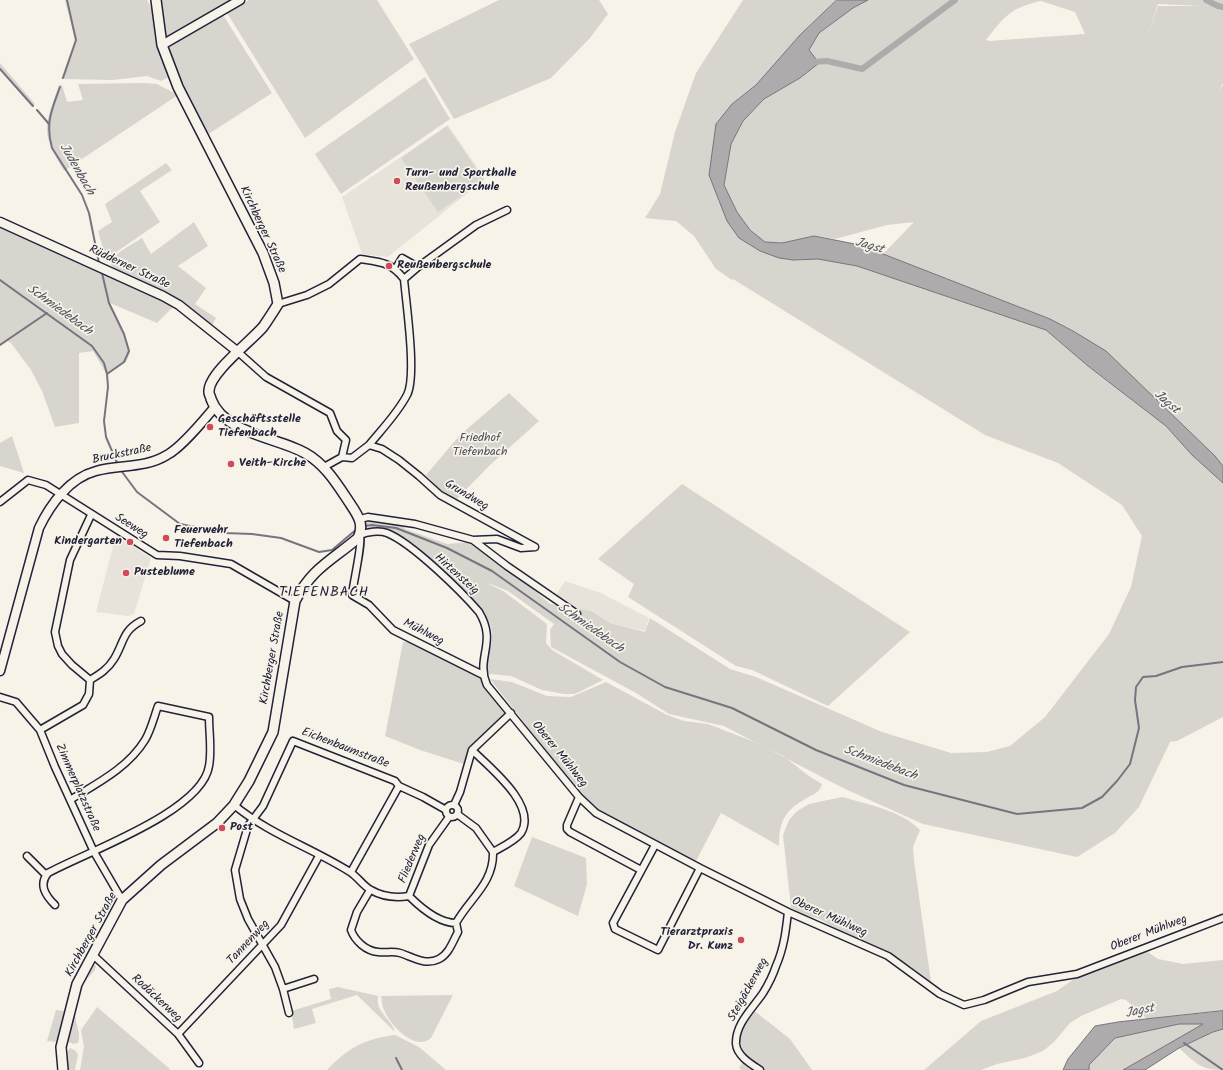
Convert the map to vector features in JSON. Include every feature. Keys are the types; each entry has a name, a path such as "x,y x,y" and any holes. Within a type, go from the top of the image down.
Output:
{"main road":[{"name":"Kirchberger Straße","path":"156,0 162,45 178,87 262,253 274,283 278,304"},
{"path":"278,304 263,327 223,366 212,380 208,391 214,408 226,419 243,429 306,453 324,467 360,527"},
{"name":"Kirchberger Straße","path":"62,1070 61,1047 65,1026 77,984 92,954 122,900 162,865 217,823 234,804 248,784 272,732 295,601 305,583 314,573 349,546 360,527"}],"street":[{"path":"162,45 240,0"},
{"path":"404,279 476,224 507,210"},
{"name":"Rüdderner Straße","path":"0,222 163,296 179,305 238,352"},
{"path":"396,268 402,258 418,267"},
{"path":"278,304 307,295 329,284 360,259 378,262 396,268 404,279 411,368 407,394 391,420 369,444 352,458 342,456 324,467"},
{"path":"238,352 266,377 330,413 337,431 346,440 342,456"},
{"name":"Bruckstraße","path":"0,671 4,644 39,528 48,509 72,484 85,475 96,471 139,466 168,455 214,408"},
{"name":"Grundweg","path":"369,444 382,449 400,460 440,495 535,547 521,548 497,539 473,540"},
{"name":"Seeweg","path":"0,502 28,480 46,485 62,494 91,515 157,555 180,556 231,564 295,601"},
{"path":"90,680 72,665 62,654 58,646 55,632 70,560 91,515"},
{"path":"360,527 368,517 415,524 473,540 507,566 577,614"},
{"name":"Mühlweg","path":"360,527 362,542 354,577 352,595 369,605 393,630 483,675"},
{"name":"Hirtensteig","path":"360,527 368,532 386,533 410,548 480,612 484,620 488,638 482,667 483,675"},
{"path":"90,680 104,671 114,658 126,632 141,621"},
{"name":"Oberer Mühlweg","path":"483,675 487,685 579,798 596,813 655,845 788,912 888,956 940,994 964,1005 984,1000 1028,982 1077,974 1223,918"},
{"path":"40,730 83,706 89,694 90,680"},
{"name":"Zimmerplatzstraße","path":"0,697 16,702 40,730 54,767 94,852 122,900"},
{"path":"46,875 59,867 94,852 137,830 177,806 188,797 198,786 209,766 209,717 158,706 145,740 135,754 106,778 70,800"},
{"path":"454,805 460,792 472,750 511,713"},
{"name":"Eichenbaumstraße","path":"252,820 262,806 293,741 395,781 399,786 446,810"},
{"path":"472,750 514,792 522,808 523,828 520,834 493,852"},
{"path":"351,872 399,786"},
{"path":"579,798 567,825 567,829 642,870"},
{"name":"Fliederweg","path":"234,804 252,820 351,872 370,890 383,895 398,898 409,896 429,845 449,817"},
{"path":"454,805 448,806 446,814 449,817 454,817 458,814"},
{"path":"370,890 357,912 351,930 354,939 366,948 377,952 399,953 420,961 430,962 439,959 446,954 458,932 456,923 470,900 480,891 494,864 493,852 476,828 458,814 458,809 454,805"},
{"path":"252,820 248,826 235,870 240,899 262,945 275,967 283,989 289,1013"},
{"path":"655,845 613,923 615,929 658,950 700,868"},
{"path":"27,856 46,875"},
{"name":"Tannenweg","path":"178,1034 281,925 319,856"},
{"path":"46,875 44,891 55,905"},
{"path":"409,896 428,913 449,923 456,923"},
{"name":"Steigäckerweg","path":"760,1070 744,1059 736,1045 738,1031 744,1019 763,993 776,966 783,948 788,912"},
{"name":"Rodäckerweg","path":"92,954 178,1034 199,1063"},
{"path":"283,989 314,979"}],"shaded area":[{"path":"837,0 868,0 853,8 819,33 809,50 819,63 800,78 764,99 743,121 731,144 724,185 737,212 750,230 765,242 782,243 814,236 860,245 1050,319 1073,331 1106,351 1215,456 1223,466 1223,483 1192,455 1166,426 1088,366 1046,330 857,266 818,259 793,260 779,258 760,251 739,238 727,221 709,175 716,124 732,104 756,85 800,35"},
{"name":"Reußenbergschule","path":"448,125 485,179 388,257 362,254 342,197"},
{"name":"Pusteblume","path":"116,535 151,558 134,614 128,616 96,612"},
{"path":"565,581 601,593 649,618 645,631 610,623 593,611 572,608 554,598"},
{"path":"1223,1011 1223,1029 1213,1032 1179,1048 1145,1070 1123,1070 1203,1024 1179,1024 1115,1038 1089,1065 1089,1070 1063,1070 1068,1059 1095,1026 1118,1022"}],"green space":[{"path":"65,0 147,0 155,15 161,56 169,77 161,81 147,76 113,80 61,79 75,40"},
{"path":"161,0 233,0 166,38 162,28"},
{"path":"249,0 377,0 414,59 305,138 227,13"},
{"path":"499,0 599,0 608,14 590,38 551,78 454,119 409,44"},
{"path":"743,0 837,0 800,35 756,85 732,104 718,201 779,258 793,260 808,259 831,254 1046,330 1088,366 1166,426 1192,455 1223,483 1223,717 1177,741 1170,742 1139,807 1115,833 1077,857 923,824 843,788 724,726 669,714 636,693 551,647 550,630 554,624 508,591 485,582 503,591 547,624 546,643 552,650 603,680 575,694 564,694 542,690 511,676 489,674 487,662 492,631 485,616 463,591 407,541 390,533 366,529 365,521 384,520 405,525 405,529 447,544 470,542 510,569 550,604 592,611 610,623 645,632 650,618 730,669 756,677 882,732 951,753 987,752 1010,746 1045,717 1109,634 1131,587 1142,536 1122,505 1058,463 985,435 733,279 732,280 716,269 694,236 676,221 645,218 660,194 675,132 696,73"},
{"path":"868,0 1223,0 1223,83 1219,91 1223,85 1223,466 1133,377 1073,331 1050,319 883,254 914,222 887,225 835,239 814,236 782,243 765,242 750,230 737,212 724,185 731,144 743,121 764,99 800,78 819,63 809,50 818,33 853,8","holes":["1041,1 1075,12 1085,34 986,40 1009,14 1031,4","1158,4 1202,6 1158,6 1147,37"]},
{"path":"223,15 272,93 207,135 182,85 168,52 171,44"},
{"path":"0,63 35,104 32,107 0,70"},
{"path":"425,77 450,119 341,194 315,154"},
{"path":"78,84 157,84 178,95 64,171 51,146 47,129 50,111 59,85 62,85 67,102 83,100"},
{"path":"447,126 484,180 438,212 401,158"},
{"path":"166,163 172,170 140,191 160,222 106,259 98,231 112,222 105,204"},
{"path":"194,222 208,246 178,266 206,288 195,304 216,318 211,327 167,295 148,284 120,272 111,265 112,261 119,253 142,238 151,254"},
{"path":"0,226 144,290 174,306 157,323 110,303 124,332 130,352 126,362 107,375 93,351 79,353 79,423 55,427 42,391 31,370 11,343 7,341 0,346"},
{"name":"Friedhof Tiefenbach","path":"509,393 539,421 490,465 456,500 439,489 426,475 460,435"},
{"path":"12,436 24,473 0,466 0,443"},
{"path":"682,484 910,632 828,706 752,670 736,666 628,597 634,584 598,559"},
{"path":"410,640 474,673 483,681 505,713 469,749 464,764 420,750 385,736 403,642 408,642"},
{"path":"490,679 512,682 547,696 571,697 606,682 667,715 684,721 708,724 752,741 783,756 822,784 818,791 799,802 788,812 780,830 779,846 721,813 696,861 626,826 600,811 570,781"},
{"path":"842,797 894,813 913,823 920,830 913,847 914,861 931,982 909,965 831,927 820,919 805,915 791,908 783,835 789,820 796,812 809,804"},
{"path":"532,837 586,858 587,884 578,916 514,886"},
{"path":"1145,950 1158,959 1183,964 1223,960 1223,1011 1147,1019 1126,1000 1121,999 1081,1016 1070,1023 1054,1042 1043,1051 1025,1058 997,1064 981,1070 924,1070 981,1021 1057,991 1074,979"},
{"path":"92,963 96,966 84,985 75,1011 79,1039 78,1043 73,1044 69,1042 68,1038 80,986"},
{"path":"338,987 378,996 381,1011 395,1032 357,995 312,1009 316,1023 294,1029 291,1011 331,999 329,989"},
{"path":"453,995 431,1038 418,1042 405,1036 388,1018 384,1010 381,996"},
{"path":"97,1007 170,1069 80,1070 84,1047 81,1030"},
{"path":"752,1009 790,1039 812,1070 742,1070 739,1068 744,1060 739,1037"},
{"path":"56,1010 64,1011 61,1032 56,1042 47,1041"},
{"path":"1179,1024 1204,1024 1123,1070 1089,1070 1089,1065 1115,1038"},
{"path":"1223,1029 1223,1070 1209,1069 1199,1065 1179,1048 1213,1032"},
{"path":"395,1035 419,1047 446,1070 327,1070 342,1056 357,1046 374,1039"},
{"path":"70,1048 75,1050 78,1055 75,1070 67,1070 67,1053"}],"waterway":[{"name":"Judenbach","path":"63,78 76,40 67,0"},
{"path":"811,62 827,61 862,69 955,0"},
{"path":"1206,0 1223,7"},
{"path":"0,69 33,106"},
{"name":"Judenbach","path":"60,87 50,116 50,139 52,148 82,195 89,213 99,263"},
{"path":"37,110 49,124"},
{"name":"Judenbach","path":"102,273 109,303 124,334 129,351 124,362 107,374"},
{"name":"Schmiedebach","path":"0,280 92,346 104,363 108,387 104,421 106,437 118,465"},
{"path":"0,345 47,313"},
{"name":"Schmiedebach","path":"120,469 137,492 180,524 225,533 252,534 281,538 319,552 332,550 358,528"},
{"name":"Schmiedebach","path":"364,526 372,525 396,528 447,548 492,571 620,662 665,687 732,708 816,750 904,785 1017,814 1082,808 1102,797 1130,764 1139,728 1135,700 1136,687 1143,677 1156,676 1182,667 1223,662"},
{"path":"1184,1043 1223,1070"},
{"path":"396,1058 402,1070"}],"place":[{"name":"Turn- und Sporthalle Reußenbergschule","path":"397,181"},
{"name":"Reußenbergschule","path":"389,266"},
{"name":"Geschäftsstelle Tiefenbach","path":"210,427"},
{"name":"Veith-Kirche","path":"231,464"},
{"name":"Feuerwehr Tiefenbach","path":"166,538"},
{"name":"Kindergarten","path":"130,542"},
{"name":"Pusteblume","path":"126,573"},
{"name":"Post","path":"222,828"},
{"name":"Tierarztpraxis Dr. Kunz","path":"741,940"}],"district":[{"name":"TIEFENBACH","path":"324,594"}],"water label":[{"name":"Jagst","path":"869,247"},
{"name":"Jagst","path":"1166,403"},
{"name":"Jagst","path":"1140,1012"}]}
